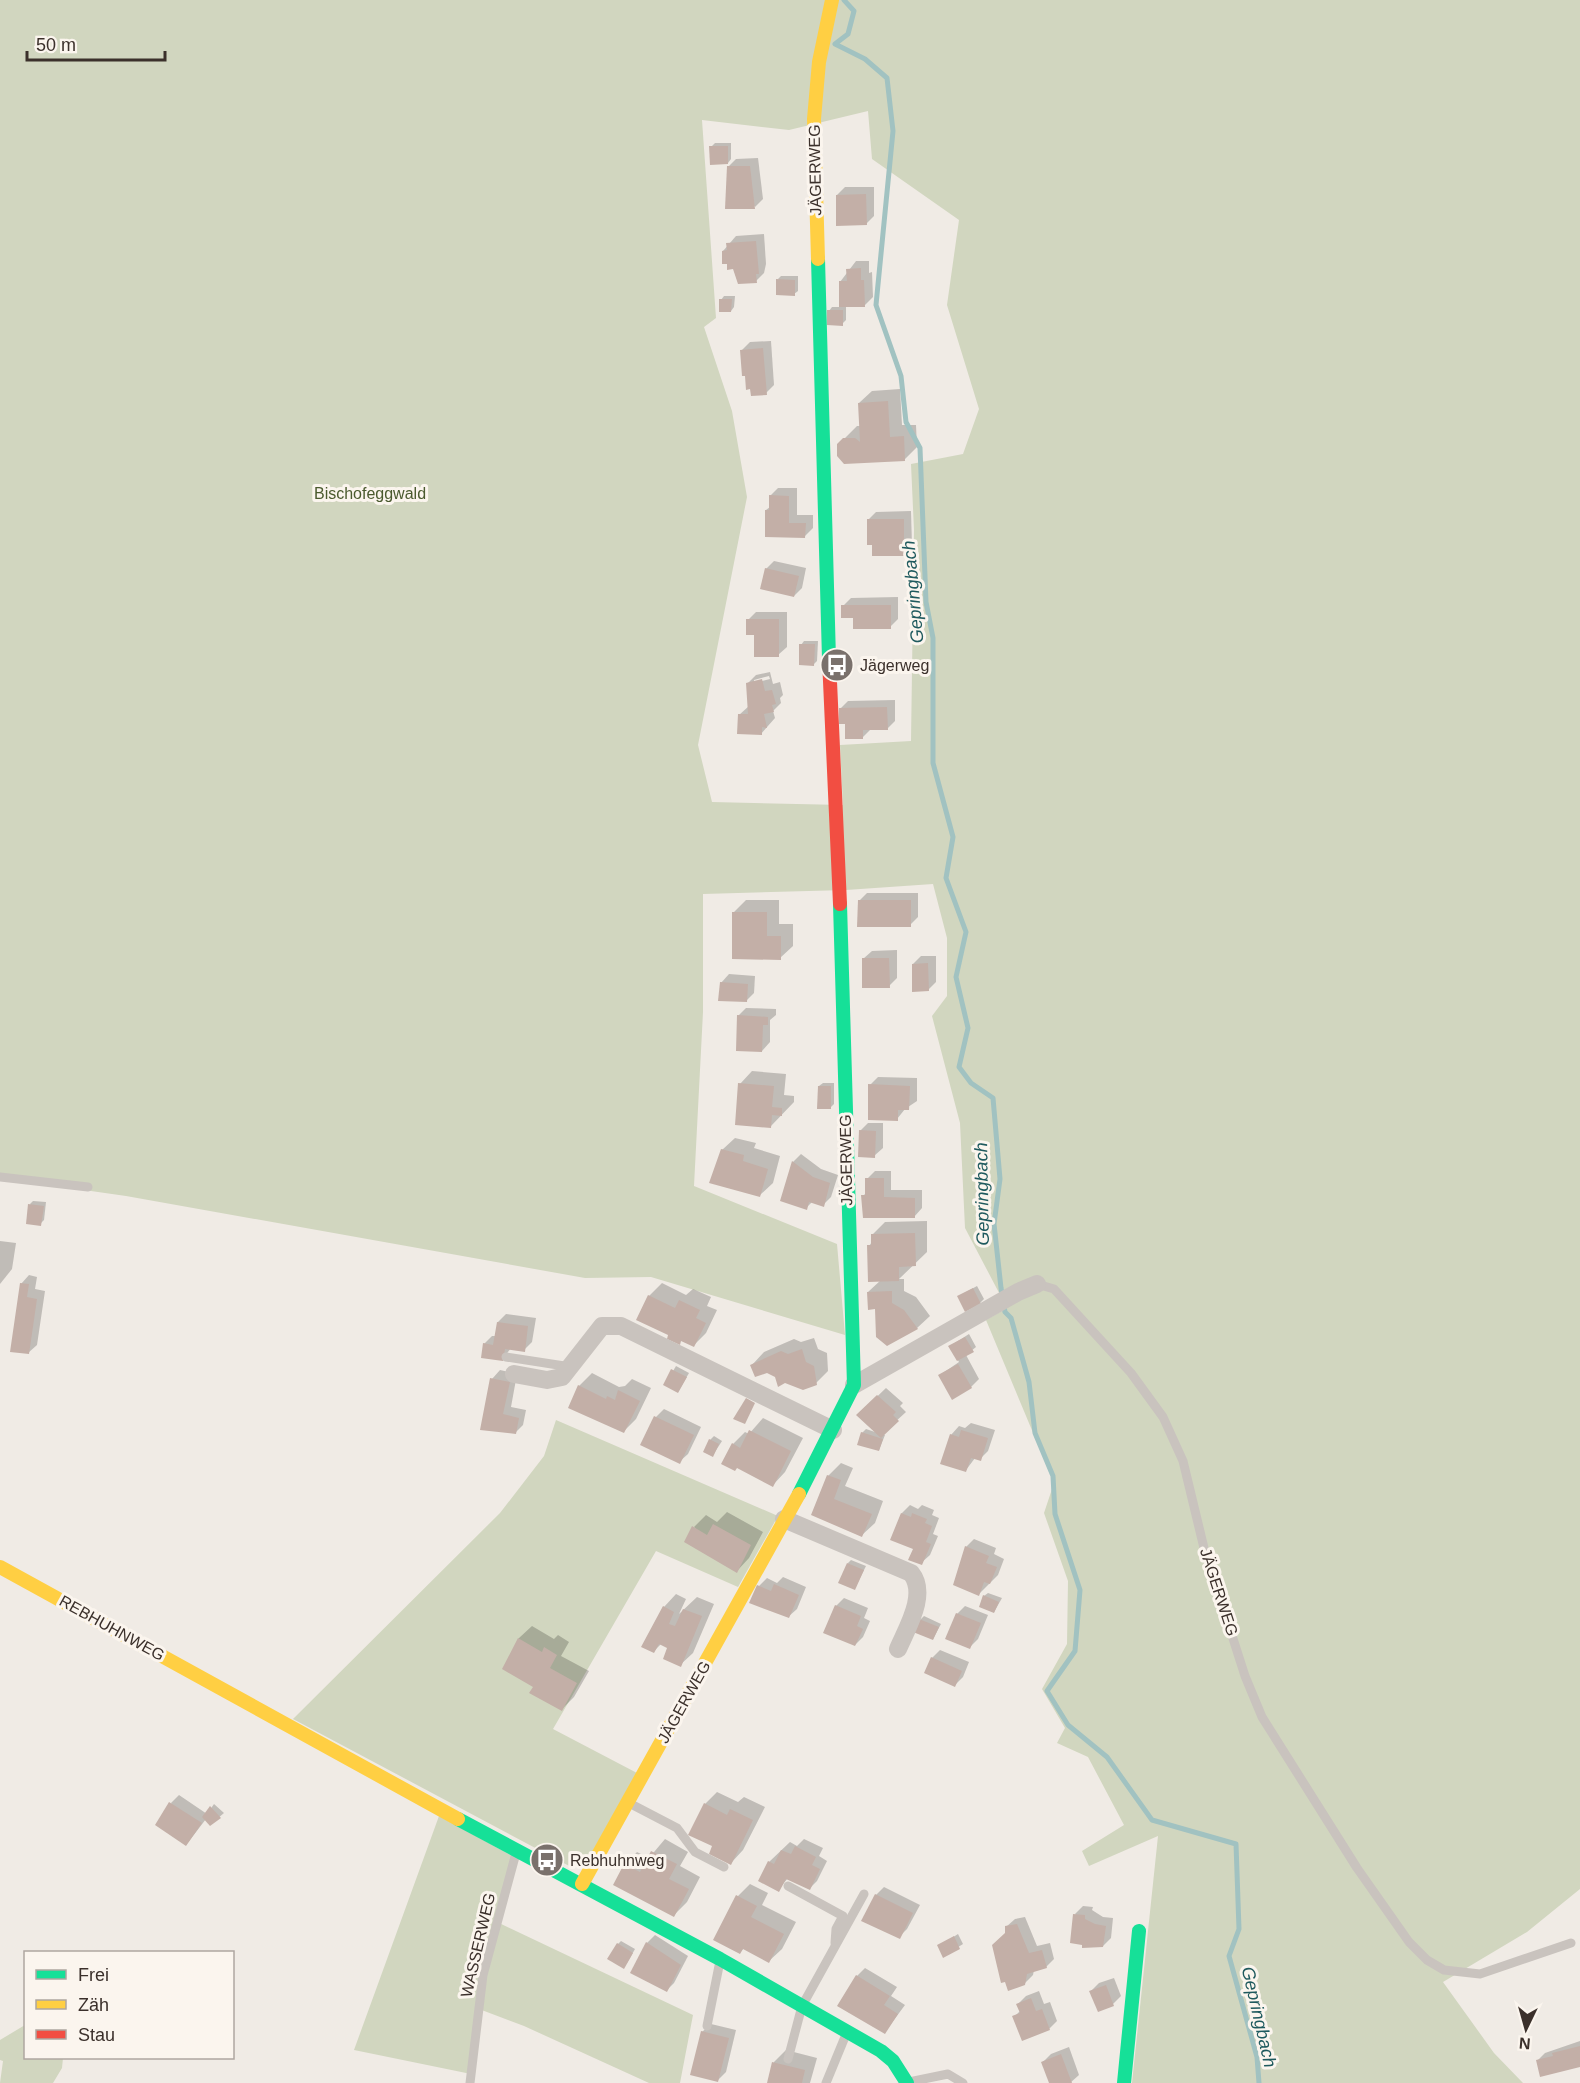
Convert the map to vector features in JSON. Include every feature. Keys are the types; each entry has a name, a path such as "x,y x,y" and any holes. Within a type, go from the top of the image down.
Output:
{"street":[{"name":"JÄGERWEG","path":"582,1884 833,1430 854,1385 840,888 829,664 814,119 819,62 831,1"},
{"name":"JÄGERWEG","path":"854,1385 1018,1292 1037,1284"},
{"path":"514,1374 556,1380 562,1377 602,1326 611,1324 621,1326 833,1430"},
{"path":"784,1519 911,1574 919,1593 898,1649"},
{"name":"REBHUHNWEG","path":"0,1567 516,1851 720,1959 881,2050 893,2061 907,2083"},
{"path":"1125,2083 1139,1931"}],"lane":[{"path":"0,1177 88,1187"},
{"name":"JÄGERWEG","path":"1037,1284 1054,1289 1131,1373 1163,1417 1183,1461 1204,1548 1245,1676 1262,1717 1357,1868 1409,1942 1427,1960 1444,1970 1480,1974 1570,1943"},
{"path":"506,1357 571,1366"},
{"path":"628,1803 677,1828 695,1852 724,1867"},
{"name":"WASSERWEG","path":"470,2083 483,1975 516,1851"},
{"path":"788,1886 843,1916 836,1929 834,1947"},
{"path":"788,2059 802,2006 864,1894"},
{"path":"707,2026 720,1959"},
{"path":"826,2083 847,2031"},
{"path":"907,2083 948,2074 957,2077 963,2083"}],"green space":[{"name":"Bischofeggwald","path":"0,0 1580,0 1580,1889 1527,1932 1443,1982 1494,2053 1523,2083 1132,2083 1158,1836 1089,1866 1082,1851 1124,1825 1088,1757 1057,1743 1065,1728 1042,1689 1067,1644 1068,1581 1044,1513 1054,1483 986,1320 1007,1308 965,1228 960,1123 932,1016 947,996 947,938 933,884 846,890 703,894 703,1012 694,1186 837,1244 845,1335 651,1277 585,1278 126,1196 0,1178","holes":["868,111 872,159 959,220 947,305 979,409 963,454 911,464 914,530 911,741 840,745 843,805 712,802 698,745 747,497 732,411 704,327 716,318 702,120 789,130"]},
{"path":"556,1420 778,1516 738,1587 656,1551 553,1729 637,1773 588,1860 573,1868 293,1719 500,1513 544,1456"},
{"path":"439,1816 514,1857 497,1922 693,2015 680,2083 649,2083 524,2026 479,2009 471,2074 354,2050"},
{"path":"24,2026 24,2059 63,2059 62,2068 53,2083 0,2083 3,2061 0,2060 0,2040"}],"building":[{"path":"709,146 728,146 728,164 710,165"},
{"path":"727,166 750,166 755,209 725,209"},
{"path":"866,194 867,225 836,226 836,195"},
{"path":"756,241 759,274 756,274 757,283 738,284 733,269 727,270 727,264 722,264 722,251 727,250 726,243"},
{"path":"861,268 865,307 839,307 839,281 847,281 846,269"},
{"path":"776,279 795,280 795,296 776,295"},
{"path":"719,299 732,299 731,312 719,312"},
{"path":"827,310 843,310 843,326 827,325"},
{"path":"763,348 767,395 751,396 750,389 746,390 745,376 742,376 740,350"},
{"path":"888,401 890,437 904,436 905,461 844,464 837,456 837,444 843,438 855,438 860,442 858,403"},
{"path":"769,495 789,496 789,523 806,523 805,538 765,537 765,510 769,510"},
{"path":"867,519 904,519 904,556 872,556 872,545 867,545"},
{"path":"765,568 799,576 794,597 760,589"},
{"path":"841,605 891,605 891,629 853,629 853,618 841,618"},
{"path":"746,619 779,619 779,657 754,657 754,635 746,635"},
{"path":"799,644 815,644 814,666 799,665"},
{"path":"762,679 765,691 772,690 776,704 772,705 774,712 764,714 767,728 762,727 762,735 737,734 738,714 748,714 746,683"},
{"path":"887,707 888,730 863,730 863,739 845,739 845,724 839,724 839,708"},
{"path":"858,900 911,900 911,927 857,927"},
{"path":"732,912 767,912 767,936 781,936 781,960 732,959"},
{"path":"862,958 889,958 890,988 862,988"},
{"path":"928,963 929,991 912,992 912,964"},
{"path":"720,982 748,984 747,1002 718,1001"},
{"path":"737,1015 768,1017 768,1025 763,1025 762,1052 736,1051"},
{"path":"738,1083 774,1086 772,1107 782,1108 782,1116 772,1115 771,1128 735,1125"},
{"path":"868,1084 910,1086 909,1110 898,1110 898,1121 868,1120"},
{"path":"818,1086 831,1086 831,1109 817,1109"},
{"path":"859,1130 876,1131 875,1158 858,1157"},
{"path":"721,1149 744,1155 743,1161 768,1169 760,1197 709,1183"},
{"path":"792,1161 813,1177 830,1183 824,1207 809,1202 807,1210 780,1201"},
{"path":"865,1178 884,1178 884,1197 915,1198 915,1218 863,1218 861,1195 865,1195"},
{"path":"28,1204 44,1206 41,1226 26,1224"},
{"path":"915,1233 916,1266 899,1267 899,1281 868,1282 867,1245 871,1245 871,1234"},
{"path":"20,1283 29,1284 27,1297 37,1299 29,1354 10,1352"},
{"path":"973,1288 981,1304 965,1312 957,1296"},
{"path":"892,1291 892,1303 904,1310 918,1329 887,1346 876,1337 875,1309 868,1310 867,1292"},
{"path":"648,1295 675,1308 679,1300 700,1310 696,1318 706,1323 694,1347 681,1341 680,1345 667,1339 668,1335 636,1320"},
{"path":"497,1322 528,1326 525,1352 505,1349 503,1361 481,1358 483,1343 493,1345"},
{"path":"965,1337 974,1352 957,1361 948,1346"},
{"path":"802,1349 806,1362 814,1366 817,1385 803,1390 785,1383 778,1387 775,1377 767,1373 755,1377 750,1365 781,1351 788,1354"},
{"path":"958,1364 972,1388 952,1400 938,1375"},
{"path":"671,1369 687,1377 678,1393 663,1385"},
{"path":"490,1378 510,1382 503,1414 519,1418 516,1434 480,1430"},
{"path":"578,1385 606,1399 607,1396 615,1400 618,1390 640,1401 624,1433 568,1408"},
{"path":"877,1395 896,1412 893,1415 899,1421 881,1438 856,1415"},
{"path":"746,1398 755,1403 745,1424 733,1419"},
{"path":"654,1416 694,1435 680,1464 640,1445"},
{"path":"749,1430 791,1451 773,1487 737,1468 735,1471 721,1464 732,1443 740,1448"},
{"path":"961,1430 988,1438 981,1461 971,1458 966,1472 940,1464 950,1434 959,1437"},
{"path":"861,1432 883,1439 879,1451 857,1445"},
{"path":"709,1439 719,1444 713,1457 703,1452"},
{"path":"827,1475 841,1480 834,1499 872,1514 862,1537 811,1515"},
{"path":"901,1513 911,1517 912,1513 927,1519 925,1523 932,1526 926,1542 931,1544 922,1565 908,1560 913,1549 890,1540"},
{"path":"713,1524 751,1545 737,1573 684,1542 692,1526 707,1535"},
{"path":"965,1546 989,1556 986,1563 997,1567 990,1584 984,1582 979,1596 953,1585"},
{"path":"847,1563 864,1570 855,1590 838,1583"},
{"path":"774,1584 799,1595 789,1618 749,1603 757,1585 771,1591"},
{"path":"983,1595 999,1602 994,1613 979,1607"},
{"path":"835,1605 861,1616 857,1626 863,1629 855,1646 823,1633"},
{"path":"663,1606 674,1612 669,1624 675,1626 683,1609 702,1616 681,1667 663,1659 667,1648 659,1644 654,1653 641,1647"},
{"path":"956,1613 981,1623 970,1649 945,1639"},
{"path":"919,1619 939,1627 933,1640 913,1632"},
{"path":"518,1638 542,1652 544,1647 557,1655 550,1668 577,1683 562,1711 529,1693 533,1687 502,1669"},
{"path":"931,1657 962,1671 955,1687 924,1673"},
{"path":"169,1802 202,1823 186,1846 155,1825"},
{"path":"704,1803 727,1815 730,1809 753,1820 731,1865 709,1854 712,1846 688,1835"},
{"path":"210,1806 221,1818 210,1826 202,1817"},
{"path":"795,1846 816,1857 812,1865 820,1869 810,1890 786,1879 779,1892 758,1881 768,1861 774,1864 781,1850 791,1854"},
{"path":"651,1851 677,1864 669,1879 689,1889 674,1917 613,1885 624,1864 640,1872"},
{"path":"875,1894 913,1913 900,1939 861,1921"},
{"path":"736,1895 757,1906 751,1917 784,1934 769,1963 743,1949 740,1954 713,1940"},
{"path":"1073,1914 1085,1915 1085,1919 1106,1926 1103,1947 1082,1948 1082,1945 1070,1943"},
{"path":"1017,1924 1029,1953 1042,1950 1047,1968 1027,1974 1025,1985 1008,1991 1005,1982 1001,1983 992,1945 1005,1933 1005,1926"},
{"path":"954,1936 960,1949 943,1958 937,1945"},
{"path":"646,1942 681,1965 667,1992 630,1973"},
{"path":"617,1943 633,1953 624,1969 607,1959"},
{"path":"856,1975 890,1996 884,2005 898,2014 885,2034 837,2006"},
{"path":"1106,1985 1114,2006 1098,2012 1089,1991"},
{"path":"1031,1998 1036,2011 1042,2009 1050,2030 1022,2041 1012,2016 1020,2013 1016,2004"},
{"path":"701,2031 729,2038 718,2082 690,2075"},
{"path":"1580,2046 1580,2067 1540,2077 1536,2060 1553,2056 1552,2053"},
{"path":"1061,2054 1072,2083 1049,2083 1041,2062"},
{"path":"772,2062 805,2070 802,2083 767,2083"}],"waterway":[{"name":"Gepringbach","path":"844,0 854,11 848,34 835,44 865,59 887,78 893,131 876,305 901,376 906,422 920,448 926,602 933,638 933,763 953,837 946,878 966,932 956,977 968,1028 959,1067 971,1083 993,1098 1000,1179 994,1224 1005,1312 1011,1318 1029,1382 1035,1433 1053,1476 1055,1514 1080,1590 1075,1651 1047,1691 1068,1725 1107,1757 1152,1820 1236,1844 1239,1929 1229,1956 1257,2057 1259,2083"}],"traffic: fast":[{"path":"818,259 829,659"},
{"path":"799,1494 854,1385 840,904"},
{"path":"458,1819 720,1959 881,2051 893,2061 907,2083"},
{"path":"1124,2083 1139,1931"}],"traffic: slow":[{"path":"818,259 814,119 819,62 832,0"},
{"path":"582,1884 799,1494"},
{"path":"0,1567 458,1819"}],"traffic: jam":[{"path":"829,659 840,904"}],"place":[{"name":"Jägerweg","path":"837,665"},
{"name":"Rebhuhnweg","path":"547,1860"}]}
